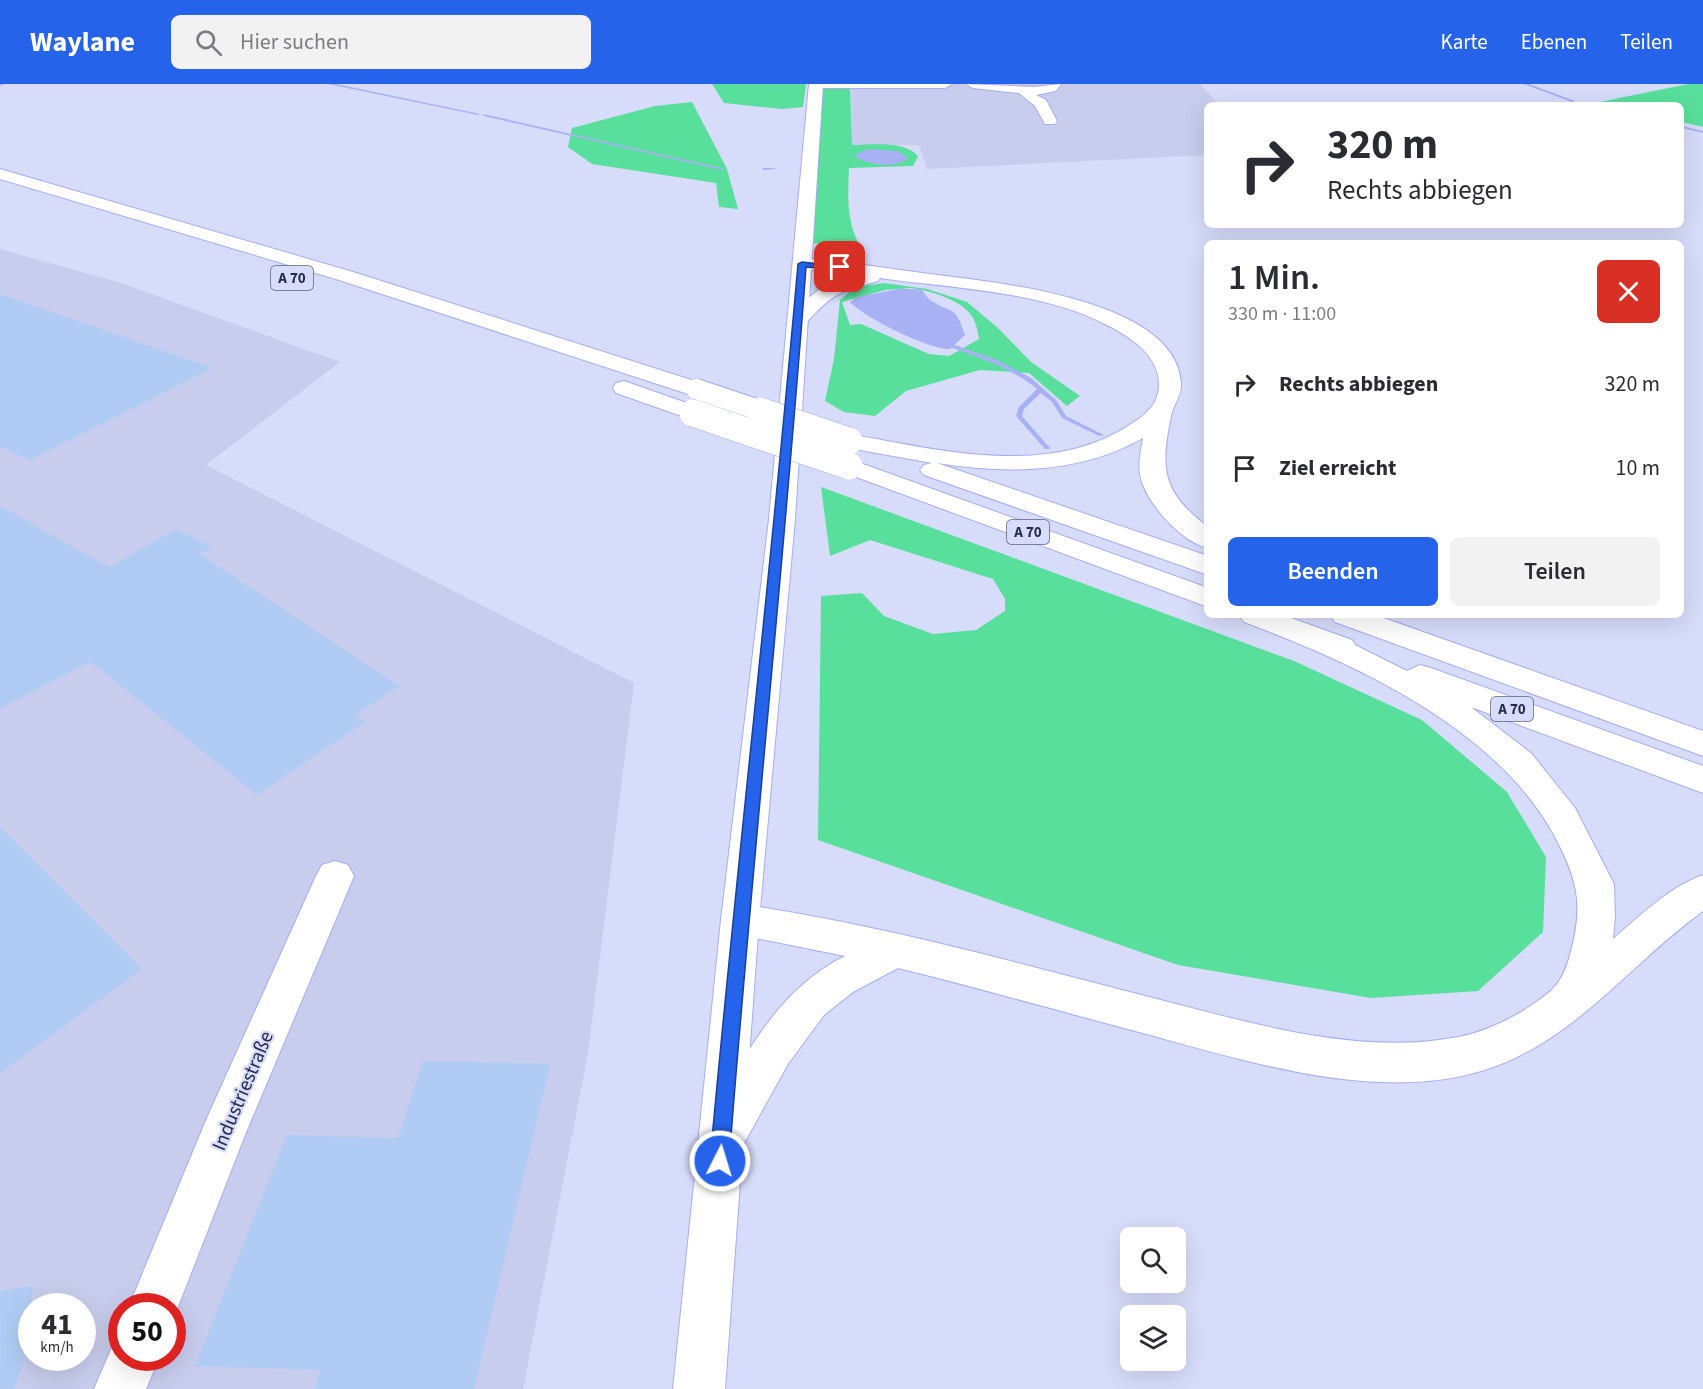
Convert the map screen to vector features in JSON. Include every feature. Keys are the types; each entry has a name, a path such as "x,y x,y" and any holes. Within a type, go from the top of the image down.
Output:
{"main road":[{"path":"699,1389 740,920 782,519 815,93 872,85 945,84"},
{"path":"973,84 1014,87 1033,100 1046,92 1050,121"},
{"name":"A 70","path":"0,174 336,273 696,389 849,454 1204,596"},
{"name":"A 70","path":"0,189 208,251 480,339"},
{"path":"802,264 902,276 1056,300 1116,321 1154,348 1167,366 1170,389 1159,415 1153,476 1161,495 1180,518 1204,537"},
{"path":"799,319 820,295 851,279 902,276"},
{"name":"A 70","path":"581,374 693,413 849,454 1204,565"},
{"path":"849,454 974,461 1055,460 1109,448 1159,415"},
{"name":"A 70","path":"1262,618 1703,780"},
{"name":"A 70","path":"1354,618 1703,744"},
{"path":"1363,618 1391,631"},
{"path":"1321,639 1454,714 1505,750 1539,786 1565,822 1596,888 1595,934 1588,966 1576,994"},
{"name":"Industriestraße","path":"159,1293 224,1134 335,876"},
{"path":"740,920 789,927 892,951 1229,1038 1347,1059 1399,1061 1476,1053 1533,1029 1671,912 1703,891"},
{"path":"722,1138 788,1030 811,1001 838,981 892,951"},
{"path":"120,1389 128,1371"}],"shaded area":[{"path":"851,84 1200,84 1216,102 1204,102 1204,155 927,169 919,145 852,145"},
{"path":"0,249 121,283 340,362 206,465 634,683 588,1053 523,1389 0,1389"}],"green space":[{"path":"712,84 806,84 803,107 782,109 724,103"},
{"path":"817,84 850,84 852,145 896,145 918,156 913,166 849,168 848,197 851,224 858,242 805,244"},
{"path":"1688,84 1703,84 1703,127 1684,122 1684,102 1600,102"},
{"path":"692,102 727,169 738,209 719,207 716,183 592,164 568,147 572,128 655,106"},
{"path":"884,283 927,289 967,302 998,328 1031,362 1080,396 1067,406 1029,373 980,370 906,391 875,416 844,412 825,401 834,359 840,300 855,287","holes":["919,289 937,294 963,307 974,320 979,339 949,356 929,354 861,324 850,325 842,302 885,290"]},
{"path":"821,487 1294,661 1422,720 1507,792 1546,857 1543,932 1478,991 1371,998 1178,965 818,840 821,596 862,593 884,616 933,634 976,630 1005,611 1005,599 993,579 870,540 830,556"}],"water":[{"path":"868,149 898,151 908,158 897,164 883,165 857,158 856,154"},
{"path":"899,289 921,289 930,300 956,314 965,335 950,349 940,348 897,331 868,316 850,302 857,297"}],"building":[{"path":"0,294 213,368 31,460 0,447"},
{"path":"0,506 109,567 176,529 213,547 200,554 399,686 355,715 365,722 257,795 91,662 0,708"},
{"path":"0,827 142,969 0,1073"},
{"path":"423,1061 550,1064 474,1389 315,1389 321,1370 195,1366 287,1135 398,1138"},
{"path":"32,1286 32,1293 18,1293 18,1371 20,1371 14,1389 0,1389 0,1291"}],"waterway":[{"path":"330,84 478,114"},
{"path":"1525,84 1573,101"},
{"path":"484,115 722,169"},
{"path":"1684,127 1703,132"},
{"path":"764,169 774,169"},
{"path":"952,346 995,361 1029,379 1041,389"},
{"path":"1041,389 1054,401 1064,417 1101,435"},
{"path":"1041,389 1021,408 1019,416 1047,448"}],"route":[{"path":"720,1161 740,920 782,519 802,264 840,267"}]}
